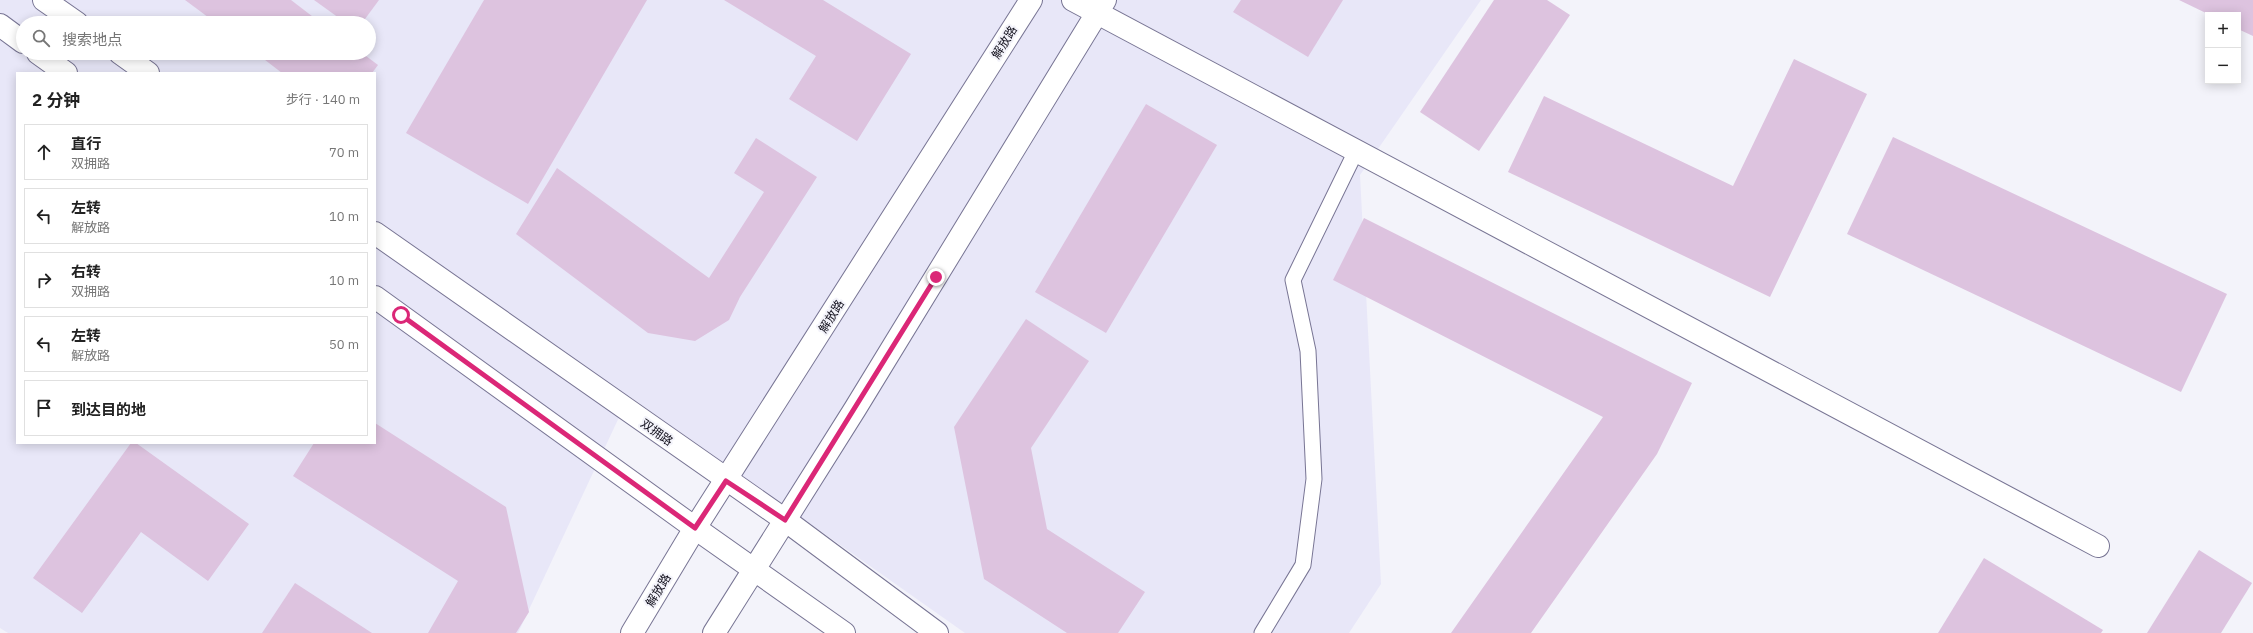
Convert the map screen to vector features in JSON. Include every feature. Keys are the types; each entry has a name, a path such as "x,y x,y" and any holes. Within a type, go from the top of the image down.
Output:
{"main road":[{"path":"44,0 67,16"},
{"name":"解放路","path":"632,633 695,528 1031,0"},
{"path":"1073,0 1101,6 1356,150 2098,546"},
{"path":"714,633 1101,6"},
{"path":"0,25 16,37"},
{"path":"48,60 65,72"},
{"path":"130,60 147,72"},
{"name":"双拥路","path":"376,234 726,481 785,520 937,633"},
{"path":"376,298 695,528 844,633"}],"lane":[{"path":"1262,633 1303,565 1314,480 1308,351 1293,280 1356,150"}],"shaded area":[{"path":"0,0 1481,0 1360,175 1381,584 1349,633 965,633 629,396 518,633 8,633 0,628"}],"building":[{"path":"185,0 291,0 312,16 207,16"},
{"path":"314,0 379,0 367,16 336,16"},
{"path":"484,0 647,0 528,204 406,133"},
{"path":"724,0 823,0 911,54 857,141 789,99 816,56"},
{"path":"1241,0 1343,0 1308,57 1233,12"},
{"path":"1494,0 1547,0 1570,15 1479,151 1420,112"},
{"path":"2179,0 2253,0 2253,36 2241,30 2241,12 2205,13"},
{"path":"1794,59 1867,94 1770,297 1508,172 1544,96 1733,186"},
{"path":"265,60 371,60 378,65 373,72 281,72"},
{"path":"1146,104 1217,145 1106,333 1035,292"},
{"path":"1893,137 2227,294 2181,392 1847,234"},
{"path":"756,138 817,177 740,297 729,320 695,341 648,333 516,234 557,168 709,278 764,192 734,173"},
{"path":"1364,218 1692,383 1657,454 1531,633 1451,633 1603,417 1333,280"},
{"path":"1026,319 1089,361 1031,448 1047,529 1145,592 1118,633 1067,633 984,579 954,427"},
{"path":"376,424 506,507 529,612 516,633 428,633 458,581 293,476 313,444 376,444"},
{"path":"130,444 137,444 249,524 208,581 141,532 82,613 33,578"},
{"path":"2199,550 2252,583 2221,633 2147,633"},
{"path":"1984,558 2103,630 2101,633 1938,633"},
{"path":"295,583 372,633 262,633"}],"route":[{"path":"401,315 695,528 726,481 785,520 936,277"}]}
